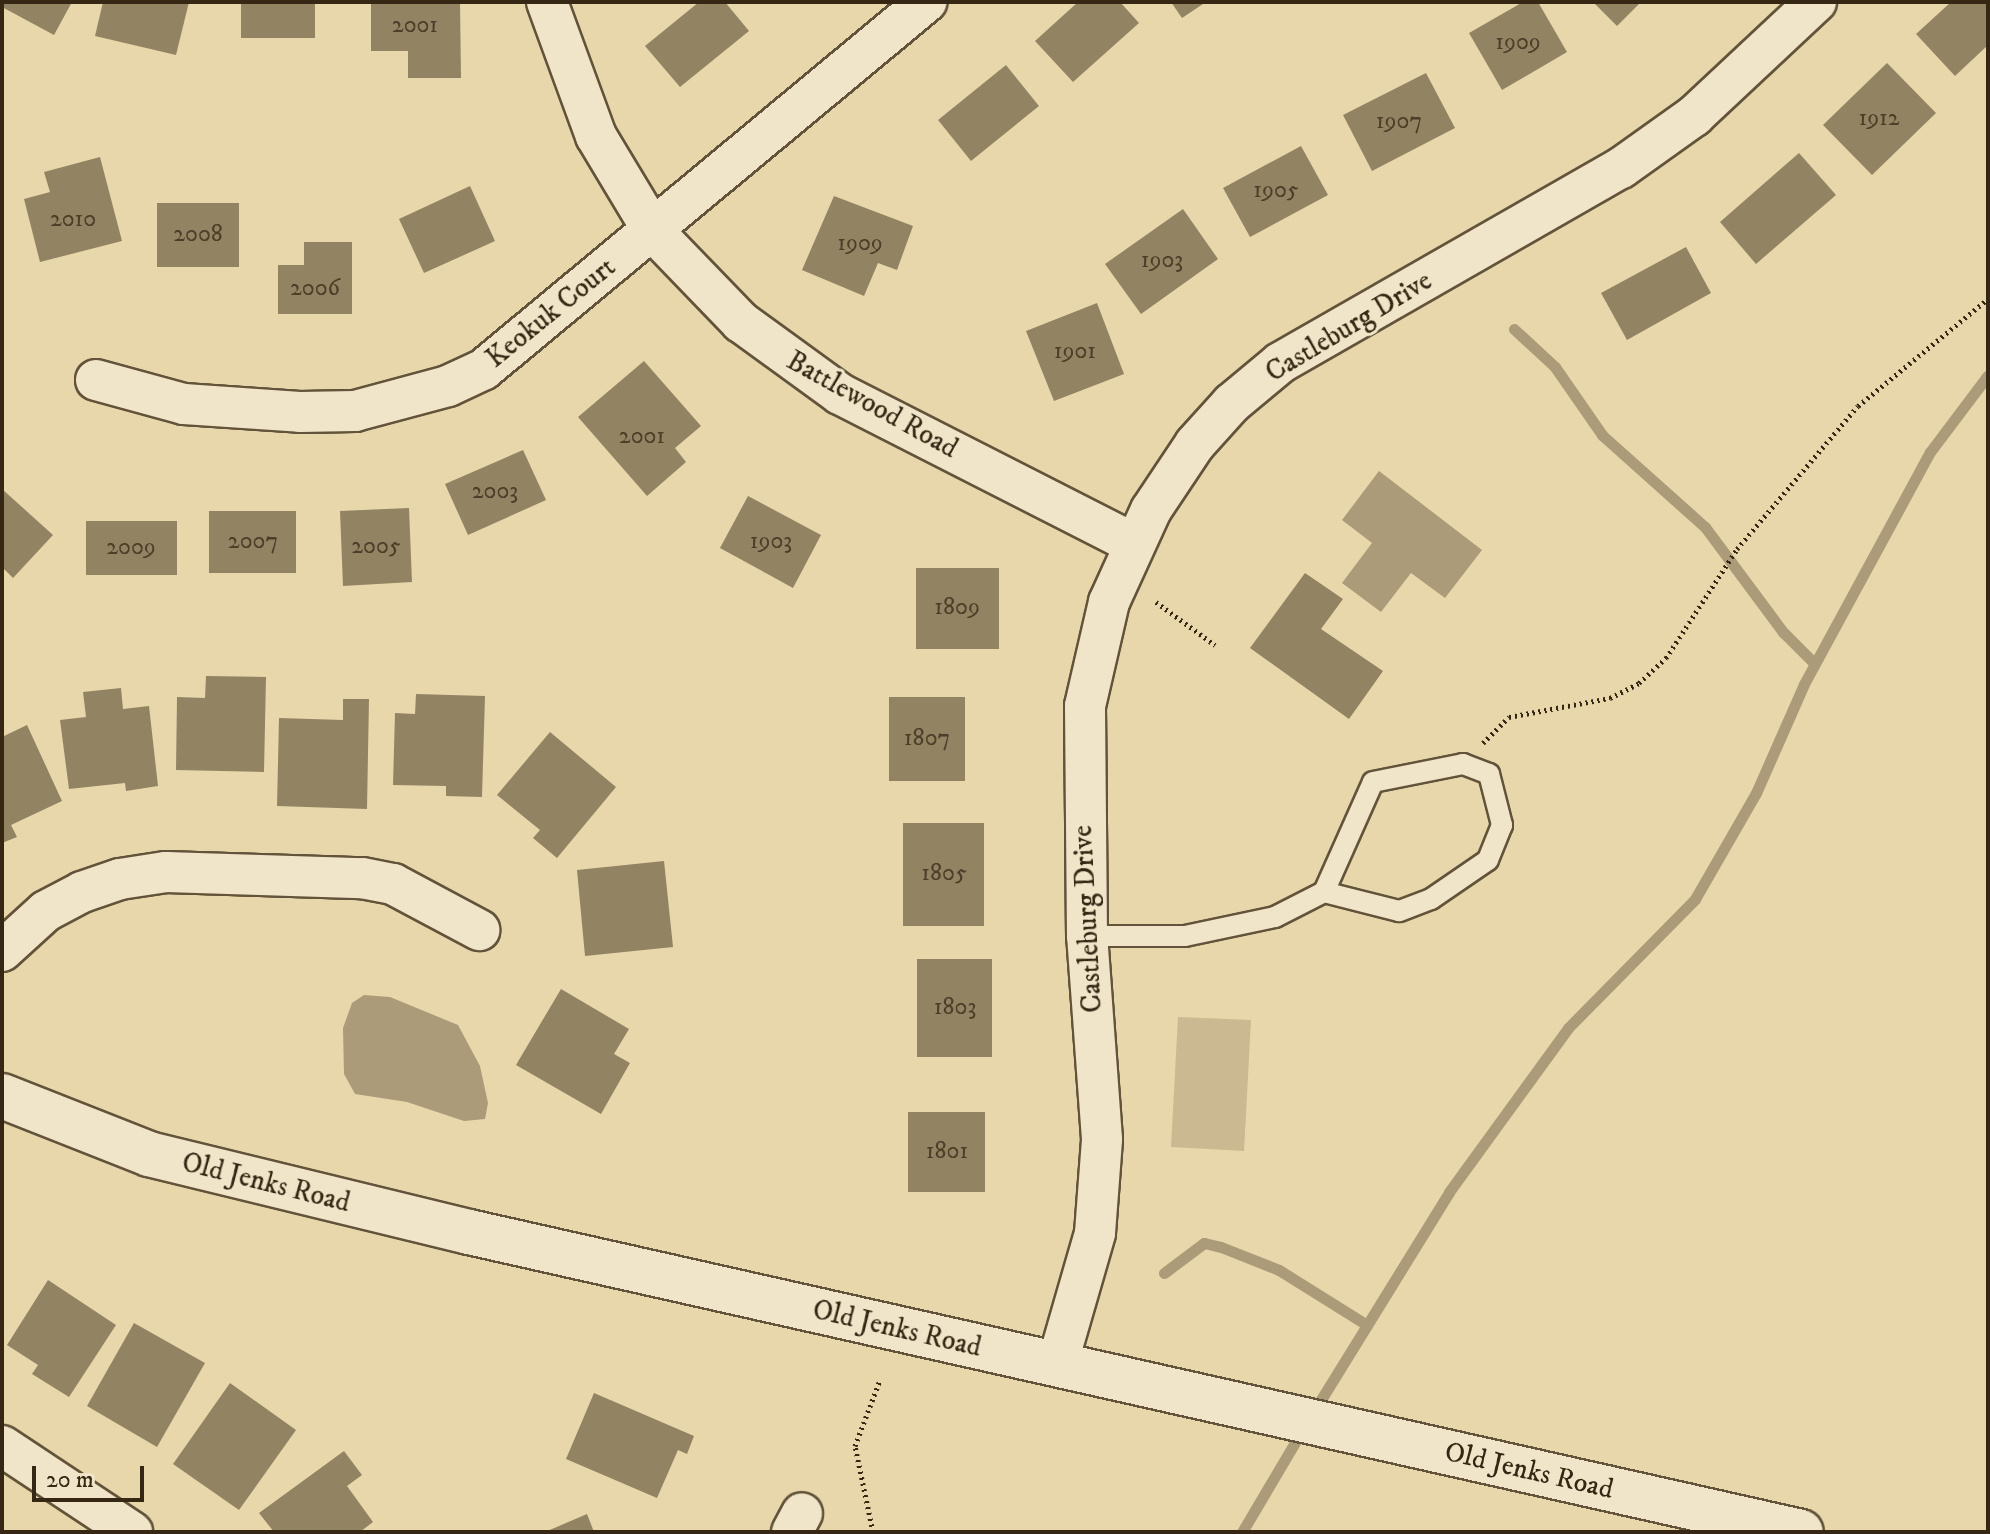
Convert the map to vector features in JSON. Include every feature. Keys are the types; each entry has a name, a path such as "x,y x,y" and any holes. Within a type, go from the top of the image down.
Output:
{"street":[{"name":"Battlewood Road","path":"547,2 596,136 653,231 764,343 840,394 1133,543"},
{"name":"Keokuk Court","path":"96,380 184,404 231,409 355,411 397,403 484,369 926,2"},
{"name":"Castleburg Drive","path":"1057,1365 1095,1233 1099,1170 1087,936 1085,706 1109,602 1133,543 1195,444 1232,403 1280,363 1621,168 1694,116 1816,2"},
{"path":"2,951 46,911 82,892 120,879 166,872 362,878 393,884 479,930"},
{"name":"Old Jenks Road","path":"2,1096 149,1154 1057,1365 1801,1532"},
{"path":"2,1446 132,1532"}],"lane":[{"path":"1087,936 1185,936 1275,917 1324,892 1373,782 1463,764 1489,774 1502,825 1488,860 1431,899 1399,911 1324,892"}],"path":[{"path":"1509,717 1610,698 1639,683 1666,658 1737,549 1858,406 1988,299"},
{"path":"1156,602 1215,645"},
{"path":"873,1532 855,1446 880,1380"}],"shaded area":[{"path":"1379,471 1482,550 1445,598 1411,573 1381,612 1342,583 1372,543 1342,520"},
{"path":"364,995 390,997 458,1025 480,1066 488,1103 485,1119 464,1121 407,1102 355,1094 344,1074 343,1028 352,1003"},
{"path":"1178,1017 1251,1020 1244,1151 1171,1147"}],"building":[{"path":"2,2 72,2 54,35 2,7"},
{"path":"103,2 189,2 176,55 95,36"},
{"path":"241,2 315,2 315,38 241,38"},
{"path":"371,2 460,2 461,78 408,78 408,51 371,51"},
{"path":"699,2 725,2 749,31 680,87 645,46"},
{"path":"1078,2 1120,2 1139,23 1073,82 1035,41"},
{"path":"1171,2 1206,2 1182,18"},
{"path":"1523,2 1538,2 1567,52 1502,90 1469,33"},
{"path":"1593,2 1641,2 1617,26"},
{"path":"1951,2 1988,2 1988,45 1955,76 1916,34"},
{"path":"1887,63 1936,113 1872,175 1823,125"},
{"path":"1006,65 1039,106 971,161 938,120"},
{"path":"1426,73 1455,128 1372,171 1343,115"},
{"path":"1301,146 1328,195 1250,237 1223,188"},
{"path":"1799,153 1836,195 1756,264 1720,222"},
{"path":"100,157 122,241 40,262 24,199 50,192 44,172"},
{"path":"470,186 495,241 424,273 399,219"},
{"path":"834,196 913,226 897,270 878,263 864,296 802,270"},
{"path":"157,203 239,203 239,267 157,267"},
{"path":"1183,209 1218,259 1141,314 1105,264"},
{"path":"304,242 352,242 352,314 278,314 278,265 304,265"},
{"path":"1686,247 1711,293 1627,340 1601,293"},
{"path":"1097,303 1124,374 1054,401 1026,331"},
{"path":"644,361 701,426 675,448 686,462 647,496 578,417"},
{"path":"523,450 546,500 468,535 445,484"},
{"path":"2,489 53,535 13,578 2,567"},
{"path":"748,496 821,535 793,588 720,548"},
{"path":"409,508 412,582 343,586 340,511"},
{"path":"209,511 296,511 296,573 209,573"},
{"path":"86,521 177,521 177,575 86,575"},
{"path":"916,568 999,568 999,649 916,649"},
{"path":"1305,573 1343,599 1321,629 1383,671 1349,719 1250,648"},
{"path":"206,676 266,677 264,772 176,770 177,697 205,698"},
{"path":"121,688 123,709 149,706 158,786 126,791 125,783 69,789 60,720 86,717 83,692"},
{"path":"416,694 485,696 482,797 446,796 446,786 393,785 395,713 415,714"},
{"path":"889,697 965,697 965,781 889,781"},
{"path":"343,699 369,699 367,809 277,806 279,718 343,720"},
{"path":"27,725 62,801 11,825 17,837 2,843 2,737"},
{"path":"550,732 616,787 557,858 533,838 540,830 497,795"},
{"path":"903,823 984,823 984,926 903,926"},
{"path":"664,861 673,947 585,956 577,870"},
{"path":"917,959 992,959 992,1057 917,1057"},
{"path":"561,989 629,1029 614,1054 630,1063 601,1114 516,1065"},
{"path":"908,1112 985,1112 985,1192 908,1192"},
{"path":"48,1280 116,1325 69,1397 32,1374 38,1365 7,1345"},
{"path":"134,1323 205,1363 157,1447 87,1406"},
{"path":"230,1383 296,1430 239,1510 173,1464"},
{"path":"594,1393 694,1436 687,1454 678,1450 657,1498 566,1459"},
{"path":"344,1451 362,1475 347,1486 373,1522 360,1532 274,1532 259,1513"},
{"path":"587,1514 594,1532 545,1532"}],"waterway":[{"path":"1514,329 1555,367 1602,435 1705,527 1783,632 1814,663"},
{"path":"1314,1411 1449,1192 1568,1028 1695,899 1756,793 1804,684 1930,452 1988,375"},
{"path":"1164,1273 1204,1243 1221,1247 1279,1270 1367,1325"},
{"path":"1242,1532 1303,1429"}]}
